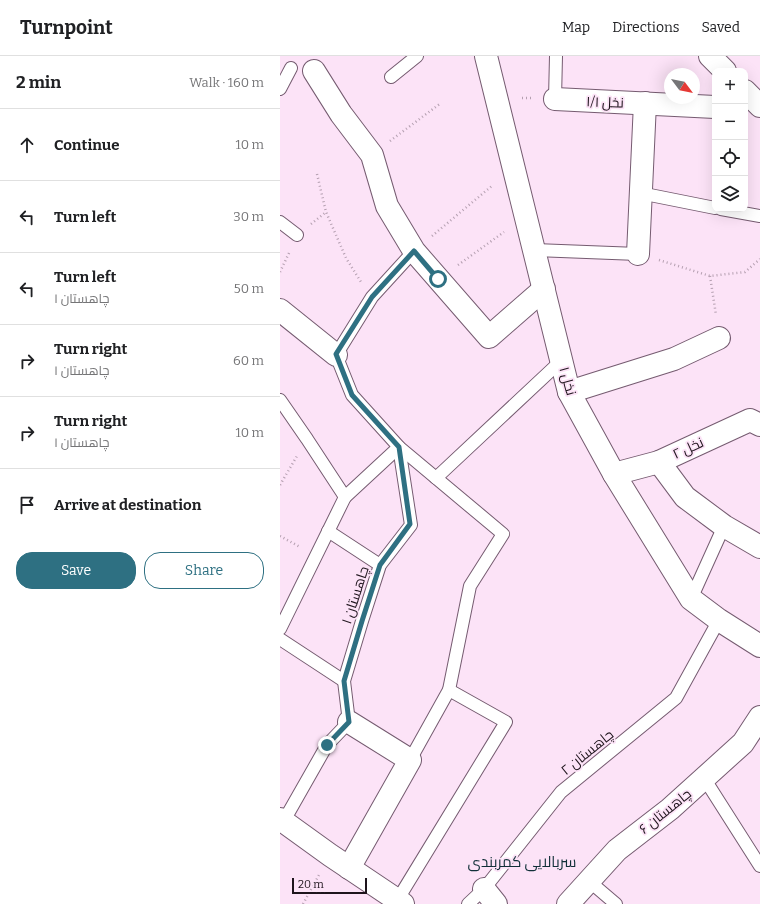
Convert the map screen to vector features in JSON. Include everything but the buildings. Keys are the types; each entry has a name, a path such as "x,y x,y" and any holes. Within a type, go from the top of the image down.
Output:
{"street":[{"name":"نخل ۱","path":"486,56 569,392 614,474 691,599 719,620 760,646"},
{"path":"710,56 722,68"},
{"path":"314,71 341,114 372,155 387,206 414,251 489,337 544,288"},
{"path":"748,94 760,106"},
{"name":"نخل ۱/۱","path":"555,99 712,107"},
{"path":"638,254 645,103"},
{"path":"748,109 760,110"},
{"path":"280,310 336,354"},
{"path":"569,392 674,359 719,338"},
{"name":"نخل ۲","path":"614,474 659,462 750,420 760,425"},
{"path":"659,462 685,497 724,526 760,547"},
{"name":"چاهستان ۶","path":"568,904 616,850 670,809 744,743 760,717"},
{"path":"349,722 410,760 350,868"},
{"path":"281,823 350,868 399,903"}],"lane":[{"path":"391,77 417,56"},
{"path":"555,99 556,56"},
{"path":"280,89 291,68"},
{"path":"640,193 712,207"},
{"path":"738,212 760,216"},
{"path":"280,222 297,235"},
{"path":"535,250 638,254"},
{"path":"410,760 449,690 470,586 503,534 399,447 352,395 336,354 372,297 414,251"},
{"path":"436,478 562,360"},
{"path":"280,400 345,497"},
{"path":"280,629 345,497 399,447"},
{"name":"چاهستان ۱","path":"349,722 344,681 380,565 410,524 399,447"},
{"path":"691,599 724,526"},
{"path":"328,531 380,565"},
{"name":"چاهستان ۲","path":"468,904 490,897 561,792 676,698 719,620"},
{"path":"280,640 344,681"},
{"path":"399,903 506,722 449,690"},
{"path":"281,823 327,745 349,722"},
{"path":"704,778 760,866"},
{"path":"589,881 616,904"}],"path":[{"path":"495,97 555,99"},
{"path":"372,155 441,103"},
{"path":"414,251 513,168"},
{"path":"317,174 326,212 334,232 346,258 372,297"},
{"path":"438,279 526,216"},
{"path":"638,254 710,276 745,272 760,259"},
{"path":"710,276 719,338"},
{"path":"280,485 307,439"},
{"path":"303,904 330,855"}],"district":[{"name":"سربالایی کمربندی","path":"522,862"}],"route":[{"path":"327,745 349,722 344,681 380,565 410,524 399,447 352,395 336,354 372,297 414,251 438,279"}]}
